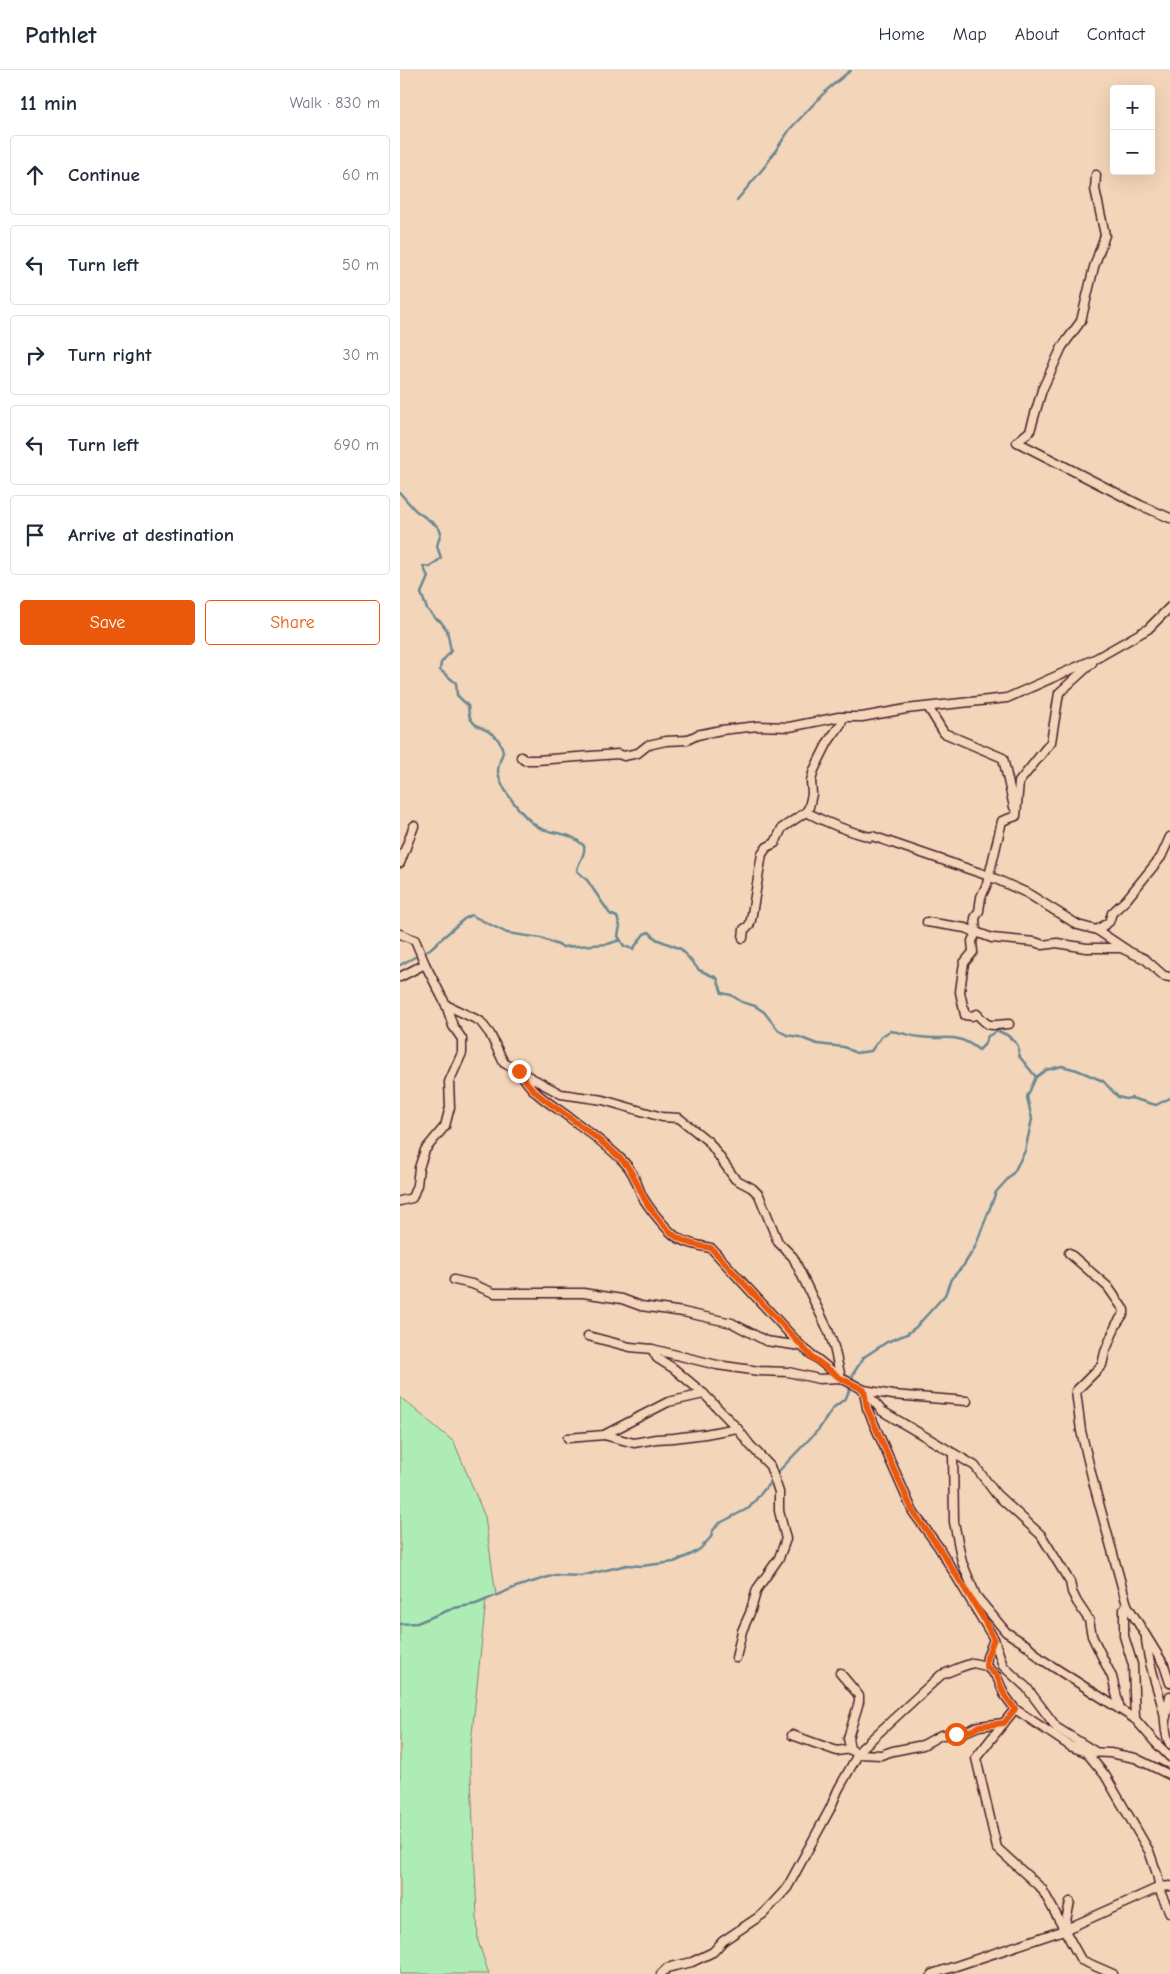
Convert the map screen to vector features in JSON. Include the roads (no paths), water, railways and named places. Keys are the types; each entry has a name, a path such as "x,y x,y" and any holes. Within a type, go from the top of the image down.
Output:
{"street":[{"path":"1096,175 1095,189 1105,235 1094,266 1081,321 1062,347 1042,390 1030,431 1017,442 1140,505 1170,518"},
{"path":"521,757 524,760 537,760 618,754 631,755 638,753 648,745 666,741 687,740 697,735 721,730 758,726 789,727 843,717 862,717 1007,698 1097,658 1148,629 1170,607"},
{"path":"1016,816 1019,782 1051,742 1059,692 1097,658"},
{"path":"928,707 944,733 1003,758 1016,816"},
{"path":"743,938 744,929 749,926 751,920 763,851 775,843 785,825 806,812 809,807 814,770 828,742 841,724 843,717"},
{"path":"806,812 838,825 843,829 872,836 989,876 1027,894 1078,925 1098,930 1127,950 1145,959 1164,976 1170,977"},
{"path":"1009,1024 989,1025 982,1021 977,1014 972,1016 965,1015 960,992 962,969 964,963 972,955 972,941 976,933 975,918 979,911 980,897 988,884 1002,821 1016,816"},
{"path":"400,863 414,826"},
{"path":"1098,930 1109,922 1112,912 1126,900 1161,857 1170,837"},
{"path":"927,922 965,928 992,938 1035,942 1043,945 1057,943 1086,948 1127,950"},
{"path":"400,934 415,940 446,1006 453,1026 462,1039 462,1053 449,1082 450,1107 445,1126 424,1150 417,1185 412,1198 400,1201"},
{"path":"400,977 425,964"},
{"path":"446,1006 480,1021 490,1034 504,1063 561,1094 603,1100 662,1117 679,1118 709,1142 735,1179 752,1188 760,1195 778,1242 793,1257 828,1330 840,1378"},
{"path":"519,1071 528,1085 547,1103 564,1114 623,1161 636,1177 642,1195 658,1218 675,1236 695,1245 711,1248 800,1346 840,1378 864,1390 893,1395 967,1401"},
{"path":"1070,1253 1108,1286 1124,1310 1105,1352 1102,1365 1076,1391 1081,1431 1127,1604 1164,1665 1170,1683"},
{"path":"454,1280 472,1284 494,1293 583,1293 622,1299 640,1306 683,1312 732,1323 766,1342 800,1346"},
{"path":"588,1336 630,1347 652,1349 717,1365 759,1371 788,1372 820,1379 840,1378"},
{"path":"652,1349 657,1358 673,1368 704,1394 737,1428 770,1466 779,1492 779,1511 786,1539 779,1558 757,1589 742,1631 736,1658"},
{"path":"864,1390 882,1411 974,1466 985,1478 992,1490 1041,1535 1070,1582 1072,1592 1089,1620 1092,1636 1112,1677 1120,1708"},
{"path":"864,1390 867,1408 913,1512 938,1546 983,1618 994,1639 1003,1666 1007,1672 1016,1677 1027,1688 1057,1728 1090,1752 1149,1851 1161,1894 1170,1913"},
{"path":"604,1435 668,1402 704,1394"},
{"path":"568,1438 604,1435 634,1443 737,1428"},
{"path":"953,1454 954,1522 962,1562 976,1596 1006,1632 1028,1646 1040,1659 1135,1718 1154,1742 1170,1757"},
{"path":"1127,1604 1124,1609 1124,1636 1133,1665 1135,1718"},
{"path":"1146,1638 1149,1667 1158,1690 1165,1719 1166,1737 1170,1744"},
{"path":"986,1666 987,1657 994,1639"},
{"path":"661,1974 667,1968 692,1962 713,1952 723,1941 763,1914 787,1888 861,1749 942,1675 973,1663 986,1666 997,1676 1004,1694 1015,1709 1070,1746 1090,1752 1135,1758 1170,1776"},
{"path":"840,1674 859,1696 848,1741 850,1749"},
{"path":"1165,1719 1170,1696"},
{"path":"1015,1709 976,1758 997,1848 1042,1889 1081,1960 1113,1974"},
{"path":"792,1735 837,1751 850,1749 858,1754 881,1755 889,1751 917,1747 944,1735 960,1734 979,1726 1004,1723"},
{"path":"932,1974 1064,1930 1160,1887 1170,1886"},
{"path":"1064,1930 1070,1902"}],"waterway":[{"path":"737,200 766,165 790,129 828,89 851,70"},
{"path":"400,493 415,510 437,526 441,532 437,546 441,558 430,567 423,566 428,577 421,593 427,609 447,630 451,651 441,663 440,670 456,683 457,695 468,706 471,720 491,733 500,743 503,752 498,768 499,778 520,810 538,827 572,837 584,846 584,853 577,871 587,880 610,914 617,917 620,926 618,936 624,946 633,949 644,934 649,932 656,939 681,949 699,970 717,978 722,993 755,1006 764,1012 779,1031 787,1035 799,1037 817,1044 844,1047 856,1053 871,1051 882,1036 890,1031 920,1037 956,1039 970,1044 979,1050 984,1045 988,1036 998,1031 1007,1035 1015,1042 1018,1046 1019,1056 1036,1077"},
{"path":"400,965 430,949 471,915 507,933 541,938 563,947 608,944 620,940"},
{"path":"775,1475 819,1429 833,1408 846,1398 852,1383 853,1374 864,1357 887,1342 907,1334 916,1327 945,1295 951,1279 964,1265 975,1247 996,1192 1014,1172 1025,1151 1032,1119 1027,1097 1036,1077 1046,1070 1062,1066 1103,1081 1118,1097 1131,1098 1156,1105 1170,1098"},
{"path":"400,1624 417,1623 454,1608 476,1604 516,1587 555,1575 581,1576 627,1565 641,1566 674,1562 700,1549 711,1537 718,1524 749,1508 772,1480"}]}
